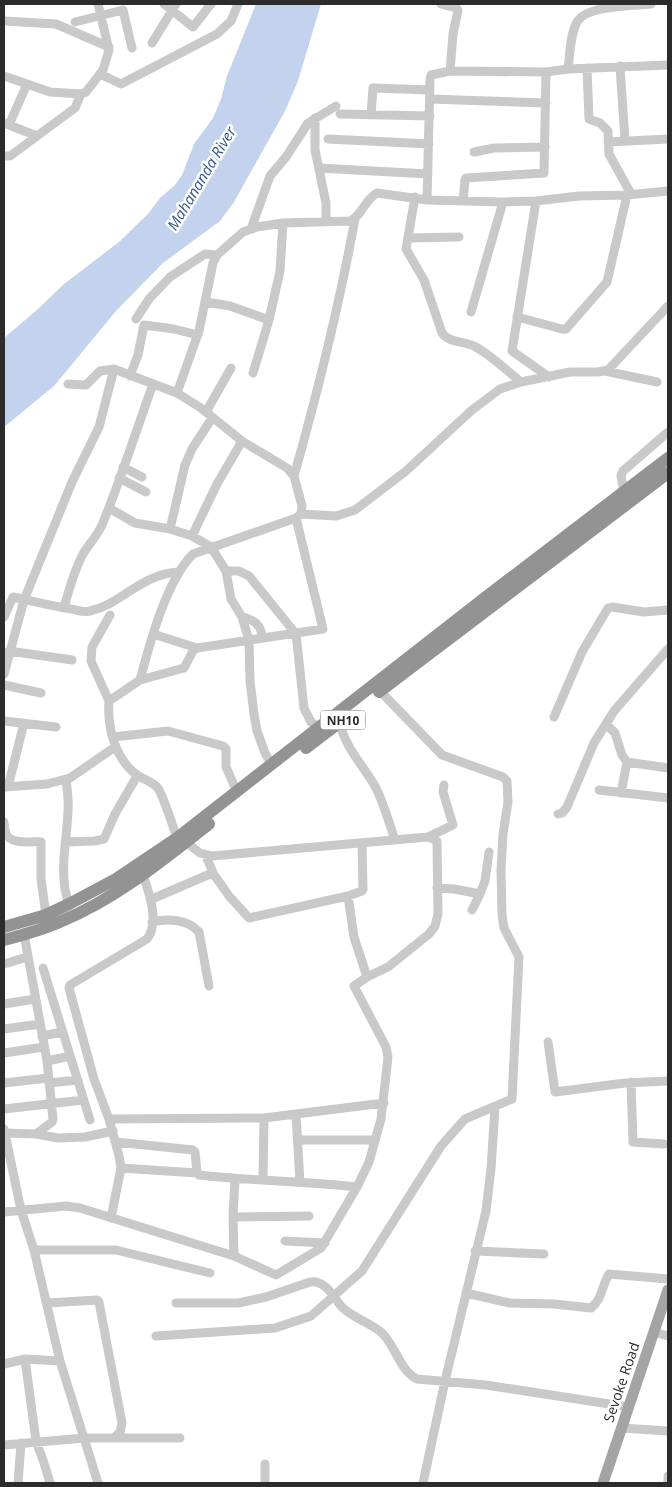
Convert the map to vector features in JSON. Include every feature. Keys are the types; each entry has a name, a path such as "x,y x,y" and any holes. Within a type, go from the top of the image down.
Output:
{"highway":[{"path":"4,927 46,914 69,904 116,880 182,840 237,792 322,730 347,707 668,458"},
{"name":"NH10","path":"4,940 61,922 98,904 143,875 182,840 322,730 340,722 668,473"}],"main road":[{"name":"Sevoke Road","path":"610,1483 629,1407 661,1334 668,1290"},
{"name":"Sevoke Road","path":"603,1483 661,1334 668,1311"}],"street":[{"path":"4,156 10,156 75,108 82,94 91,88 100,74 109,47 98,4"},
{"path":"152,43 171,6 194,27 211,4"},
{"path":"100,74 121,84 217,34 231,21 238,4"},
{"path":"441,4 458,10 453,34 450,71"},
{"path":"568,68 577,21 583,15 596,6 651,4"},
{"path":"75,22 124,10 132,48"},
{"path":"4,22 58,25 109,47"},
{"path":"427,200 431,75 450,71 546,72 568,68 668,65"},
{"path":"620,66 625,141"},
{"path":"517,317 566,329 607,282 629,195 609,155 607,130 600,123 589,119 588,68"},
{"path":"463,201 464,180 466,178 543,174 546,72"},
{"path":"4,76 50,92 82,94"},
{"path":"26,84 6,124 37,136"},
{"path":"371,115 373,88 546,103"},
{"path":"251,229 270,176 286,158 308,123 314,118 338,110 371,115 430,116"},
{"path":"314,118 314,148 326,201 326,221"},
{"path":"328,139 429,144"},
{"path":"608,142 668,139"},
{"path":"474,152 494,148 545,147"},
{"path":"319,168 428,174"},
{"path":"294,476 316,396 355,219 371,196 376,193 427,200 503,202 668,191"},
{"path":"416,197 407,252 424,280 444,336 447,339 473,346 521,382"},
{"path":"536,201 512,351 548,377"},
{"path":"471,312 503,202"},
{"path":"177,393 198,335 213,263 217,255 243,232 251,229 283,222 350,221 355,219"},
{"path":"253,373 269,320 280,271 283,222"},
{"path":"408,238 459,237"},
{"path":"136,319 149,300 170,277 206,254 217,255"},
{"path":"206,302 230,306 269,320"},
{"path":"605,371 610,368 668,306"},
{"path":"130,376 138,355 144,325 174,329 198,335"},
{"path":"170,529 185,465 230,368"},
{"path":"4,674 24,600 72,482 99,427 114,369"},
{"path":"68,384 86,385 100,371 114,369 177,393 242,441 287,468 294,476 302,506 298,516 324,627 322,630 197,648 153,634"},
{"path":"140,680 153,634 178,572 193,554 298,516 336,516 355,510 406,471 486,398 500,389 521,382 570,372 605,371 657,382"},
{"path":"64,608 78,563 98,533 108,508 132,447 153,384"},
{"path":"624,491 621,476 623,471 668,432"},
{"path":"192,536 217,484 242,441"},
{"path":"123,467 142,477"},
{"path":"119,478 146,492"},
{"path":"108,508 135,523 170,529 192,536 211,547 226,571 231,599 242,617 249,640 251,696 256,730 272,765"},
{"path":"226,571 239,571 249,576 296,634 304,708 310,722 322,730"},
{"path":"4,617 13,598 86,612 92,611 154,577 165,573 178,572"},
{"path":"554,717 582,652 608,608 644,612 668,610"},
{"path":"110,615 92,647 91,661 109,702 114,742 125,765 157,788 182,840 200,854 206,856 428,837 453,824 443,792 444,785"},
{"path":"242,617 251,618 255,622 262,631 262,638"},
{"path":"109,702 140,680 184,668 193,651 197,648"},
{"path":"558,814 562,813 567,807 594,743 614,712 668,649"},
{"path":"9,651 72,660"},
{"path":"4,685 41,693"},
{"path":"156,1336 276,1328 311,1316 362,1271 370,1261 441,1146 465,1118 512,1099 519,954 504,928 502,915 501,870 503,834 508,802 507,781 503,777 442,755 380,691"},
{"path":"4,721 56,727"},
{"path":"340,722 342,733 347,743 380,798 395,840"},
{"path":"24,723 6,787 47,784 66,780 114,742 168,731 226,748 226,767 237,792"},
{"path":"606,724 615,734 622,755 628,762 668,768"},
{"path":"621,793 628,762"},
{"path":"66,842 104,839 115,814 138,776"},
{"path":"66,780 68,808 65,885 69,904"},
{"path":"599,790 668,798"},
{"path":"4,822 5,834 10,839 42,842 41,880 46,914"},
{"path":"4,1212 72,1207 234,1256 276,1275 320,1250 357,1187 368,1162 384,1103 388,1067 387,1052 354,987 355,984 388,967 429,934 435,926 438,914 437,841 428,837"},
{"path":"206,856 214,875 229,896 249,918 348,896 362,891 362,843"},
{"path":"472,910 485,881 489,852"},
{"path":"152,898 195,879 210,874 214,875"},
{"path":"111,1218 121,1168 116,1142 94,1080 69,988 70,985 147,939 152,931 152,898 143,875"},
{"path":"437,888 480,894"},
{"path":"348,896 354,937 367,977"},
{"path":"152,922 171,919 196,929 209,986"},
{"path":"24,934 47,1061 52,1122 36,1134"},
{"path":"4,964 27,957"},
{"path":"43,968 90,1120"},
{"path":"4,1004 35,999"},
{"path":"4,1029 40,1024"},
{"path":"42,1036 62,1032"},
{"path":"548,1042 555,1092 631,1082 668,1081"},
{"path":"4,1053 44,1046"},
{"path":"47,1061 70,1056"},
{"path":"4,1082 77,1080"},
{"path":"631,1082 633,1142 664,1144"},
{"path":"4,1109 83,1100"},
{"path":"109,1119 264,1118 384,1103"},
{"path":"423,1483 445,1381 486,1211 495,1107"},
{"path":"296,1114 300,1182"},
{"path":"263,1180 264,1118"},
{"path":"98,1483 60,1361 34,1250 21,1210 4,1132 36,1134 58,1138 85,1137 113,1132"},
{"path":"298,1140 375,1140"},
{"path":"116,1142 193,1150 195,1152 197,1173"},
{"path":"121,1168 197,1173 199,1175 235,1179 357,1187"},
{"path":"234,1256 233,1217 235,1179"},
{"path":"233,1217 309,1216"},
{"path":"285,1241 325,1243"},
{"path":"34,1250 116,1250 210,1274"},
{"path":"476,1251 544,1254"},
{"path":"466,1293 510,1303 554,1304 590,1308 600,1296 609,1274 668,1279"},
{"path":"176,1303 220,1304 239,1302 266,1297 313,1282 321,1284 348,1312 382,1333 412,1376 420,1380 486,1385 629,1407"},
{"path":"47,1303 97,1300 99,1302 122,1423 120,1432 114,1438"},
{"path":"4,1364 25,1359 60,1361"},
{"path":"25,1359 36,1441 50,1483"},
{"path":"625,1429 668,1431"},
{"path":"4,1444 84,1438 180,1438"},
{"path":"18,1483 20,1443"},
{"path":"265,1464 265,1483"},
{"path":"668,1476 668,1483"}],"water":[{"name":"Mahananda River","path":"256,4 321,4 298,81 285,111 234,202 220,221 163,263 116,311 54,386 4,427 4,338 64,284 119,242 148,214 160,198 175,185 182,175 194,144 213,118 221,99 227,76"}]}
